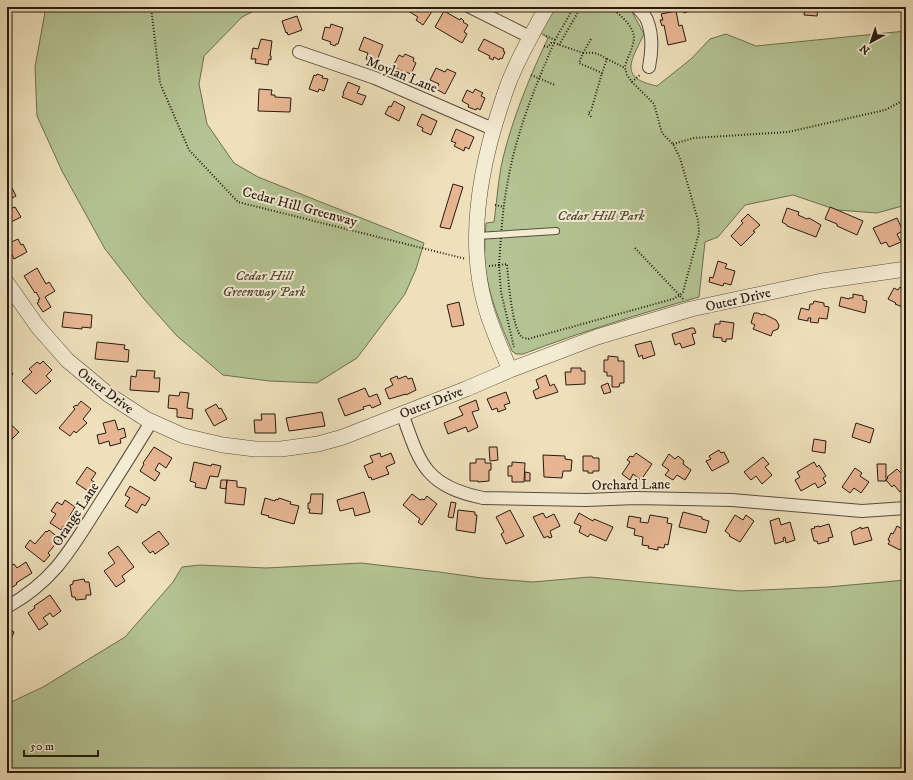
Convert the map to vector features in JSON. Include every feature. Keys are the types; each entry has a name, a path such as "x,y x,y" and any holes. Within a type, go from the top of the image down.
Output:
{"street":[{"path":"470,7 532,33"},
{"path":"510,370 485,305 477,264 476,229 482,179 493,129 510,78 532,33 547,7"},
{"path":"637,7 646,19 651,35 652,52 649,67"},
{"name":"Moylan Lane","path":"298,52 375,78 493,129"},
{"name":"Outer Drive","path":"7,283 38,327 67,360 109,395 151,422 184,436 223,446 256,449 281,449 318,444 343,437 597,337 688,310 822,281 906,269"},
{"name":"Orchard Lane","path":"402,413 415,450 422,464 431,475 451,489 467,495 483,498 581,500 636,498 732,500 862,511 906,508"},
{"name":"Orange Lane","path":"7,607 20,600 36,588 68,555 151,422"}],"lane":[{"path":"477,236 556,231"}],"path":[{"name":"Cedar Hill Greenway","path":"151,7 160,83 189,150 238,202 477,264 499,265"},
{"path":"515,348 500,292 499,265 504,207 512,159 526,110 539,78 555,42 574,7"},
{"path":"559,45 580,7"},
{"path":"499,265 507,264 508,290 518,331 522,337 528,339 659,303 680,296 683,292 699,233 698,220 688,184 673,144 662,133 654,104 627,75 625,68 626,60 633,45 633,31 620,14 610,7"},
{"path":"532,33 559,45 583,53 591,52 603,56 625,68"},
{"path":"590,39 579,63 602,73"},
{"path":"544,46 548,47 551,43 555,42"},
{"path":"591,117 588,112 591,111 607,59"},
{"path":"531,75 555,85"},
{"path":"673,144 694,138 788,132 885,110 906,99"},
{"path":"495,206 504,207"},
{"path":"634,248 687,304 688,310"}],"green space":[{"name":"Cedar Hill Greenway Park","path":"46,7 262,7 242,17 204,56 199,84 207,124 234,163 258,177 424,243 416,269 405,294 357,358 317,383 269,381 223,375 177,336 144,299 105,249 62,171 37,116 35,67"},
{"name":"Cedar Hill Park","path":"555,7 627,7 631,10 644,34 632,60 632,73 645,83 657,86 691,59 710,39 726,34 756,46 906,31 906,205 877,213 837,210 793,195 745,205 718,237 705,242 699,297 610,324 523,354 516,354 512,351 503,330 489,288 485,266 486,223 494,222 500,174 507,143 522,97 548,38 539,32"},
{"path":"361,563 482,578 533,582 590,577 740,591 828,587 906,580 906,773 7,773 7,704 43,687 125,637 173,582 182,567 200,565 266,568"}],"building":[{"path":"411,7 435,7 423,25 416,20 418,17 408,11"},
{"path":"681,7 691,7 692,10 684,13"},
{"path":"805,7 818,7 817,16 804,15"},
{"path":"850,7 861,7 861,9 852,12"},
{"path":"444,11 460,20 461,18 464,21 463,22 468,25 464,32 467,34 462,43 435,27"},
{"path":"676,11 679,26 682,25 686,41 668,45 664,25 662,26 660,20 663,20 661,14"},
{"path":"297,16 302,30 288,35 282,21"},
{"path":"331,24 343,28 338,44 335,46 330,44 331,42 322,39 325,27 330,28"},
{"path":"364,37 383,45 376,63 366,59 368,53 359,50"},
{"path":"261,39 272,41 270,56 271,60 269,59 268,65 255,63 256,59 251,59 253,48 258,49"},
{"path":"484,39 504,49 503,51 505,52 502,59 500,58 499,60 494,57 493,60 489,58 490,56 478,50"},
{"path":"405,54 414,58 413,61 416,63 411,74 405,73 393,66 399,55 403,57"},
{"path":"436,68 445,72 447,69 456,73 445,94 436,89 439,84 430,80"},
{"path":"317,74 323,76 322,78 328,79 324,91 319,89 318,92 309,89 314,75 316,76"},
{"path":"348,82 360,87 357,93 366,96 362,105 342,97"},
{"path":"259,89 272,90 271,95 275,95 275,97 291,98 290,112 258,111"},
{"path":"475,89 483,93 481,96 485,98 480,110 477,108 476,110 468,107 469,105 462,101 467,90 473,93"},
{"path":"394,101 405,107 399,121 385,114 389,106 391,107"},
{"path":"422,114 437,121 431,135 422,131 423,128 417,125"},
{"path":"456,129 474,137 469,149 465,147 464,151 454,146 456,143 451,141"},
{"path":"453,184 463,187 450,229 440,227"},
{"path":"12,188 16,196 8,200 12,208 15,207 21,217 7,224 7,190"},
{"path":"830,207 863,221 857,235 825,219"},
{"path":"787,208 799,212 798,215 807,219 809,218 821,225 816,237 787,226 782,222"},
{"path":"748,214 760,225 741,246 731,236 743,223 741,221"},
{"path":"897,218 903,231 897,234 901,242 889,247 886,242 881,244 873,228"},
{"path":"18,239 21,245 23,244 27,252 14,259 7,244"},
{"path":"718,261 727,264 725,268 735,271 731,285 724,283 723,286 709,282 710,277 713,278"},
{"path":"37,268 46,284 49,282 55,291 45,297 51,307 43,312 37,303 40,299 24,276"},
{"path":"900,287 906,290 905,308 888,299 894,288 898,290"},
{"path":"853,294 863,296 863,300 867,301 865,313 839,306 841,297 849,299 853,298"},
{"path":"814,301 824,303 824,306 829,307 827,319 819,318 818,323 810,322 811,318 808,318 808,321 798,319 801,308 809,310 810,304 813,304"},
{"path":"459,302 464,325 452,327 447,305"},
{"path":"64,312 92,315 91,328 82,327 82,329 62,327"},
{"path":"754,313 764,314 776,320 779,325 778,329 773,331 771,336 753,329 755,325 751,323"},
{"path":"720,321 734,323 732,339 726,339 726,342 722,341 722,338 713,337 715,324 720,324"},
{"path":"694,328 696,333 692,334 695,344 682,348 680,343 675,345 672,334"},
{"path":"651,341 655,355 643,359 642,355 639,357 635,345"},
{"path":"97,342 125,345 124,349 129,350 128,362 95,359"},
{"path":"608,356 618,357 618,361 624,361 624,383 620,383 619,387 612,387 612,376 607,376 607,372 604,372 604,360 608,360"},
{"path":"43,361 52,370 46,376 51,381 36,394 22,381 32,372 29,369 37,362 40,364"},
{"path":"7,366 13,374 7,380"},
{"path":"571,368 581,368 581,371 585,371 585,384 566,385 565,372 571,372"},
{"path":"137,370 155,371 154,378 160,378 159,392 130,390 131,376 136,377"},
{"path":"546,375 550,386 554,384 558,392 536,399 533,391 539,388 536,380"},
{"path":"397,376 398,379 406,376 408,379 412,378 416,390 406,395 389,399 385,389 393,385 390,379"},
{"path":"608,383 611,392 604,394 601,386"},
{"path":"365,388 369,397 377,394 381,404 372,408 370,405 363,407 364,409 345,416 338,399"},
{"path":"180,392 189,393 187,408 193,409 192,419 177,417 177,409 168,408 169,395 179,396"},
{"path":"506,392 510,403 504,405 506,409 498,412 497,408 492,410 487,399"},
{"path":"476,400 479,410 472,412 478,427 468,432 466,427 448,434 444,423 463,415 459,407"},
{"path":"81,401 91,409 83,419 87,423 76,433 74,431 70,436 59,428 75,409 73,407 76,405 77,406"},
{"path":"216,404 219,409 221,408 227,419 214,426 205,410"},
{"path":"322,412 325,426 289,431 286,418"},
{"path":"261,414 275,414 276,433 255,433 254,420 262,420"},
{"path":"115,420 118,430 124,428 126,437 120,439 121,443 110,446 109,441 99,444 97,435 106,433 103,423"},
{"path":"7,421 19,432 9,442 7,440"},
{"path":"856,423 874,429 870,443 852,437"},
{"path":"814,439 826,441 825,453 812,451"},
{"path":"154,447 172,458 166,468 159,463 155,470 160,473 155,481 140,471 144,464 143,463"},
{"path":"489,447 497,447 498,460 490,461"},
{"path":"719,450 721,453 724,452 729,462 712,471 706,461 711,459 709,456"},
{"path":"380,453 381,457 391,453 395,463 386,467 389,474 372,480 371,477 369,478 364,466 373,462 370,456"},
{"path":"636,453 652,464 641,480 633,474 630,480 622,474 630,462 627,460 630,456 633,457"},
{"path":"669,454 675,459 678,456 684,461 683,464 691,470 685,480 677,475 673,480 665,475 669,470 662,465"},
{"path":"543,455 565,456 565,459 572,460 571,471 563,471 562,478 544,477"},
{"path":"583,456 599,458 599,471 588,473 588,471 583,471"},
{"path":"763,457 769,464 765,467 772,475 762,484 756,476 751,480 744,472"},
{"path":"476,459 485,459 485,463 491,463 491,470 489,470 489,481 470,481 470,463 476,463"},
{"path":"194,462 211,466 212,464 221,466 218,477 210,476 206,489 195,487 196,483 190,481"},
{"path":"512,462 525,463 524,482 512,482 512,476 508,476 508,466 512,466"},
{"path":"814,462 817,467 819,465 826,476 823,478 826,483 818,488 815,483 801,491 795,480 800,477 797,472"},
{"path":"877,464 886,464 886,481 878,481"},
{"path":"87,467 96,473 91,480 97,484 91,493 76,483"},
{"path":"855,468 862,473 860,476 869,482 861,493 854,488 850,493 842,487"},
{"path":"897,469 901,473 904,470 906,472 906,487 900,492 894,485 892,487 886,480 888,478 887,477"},
{"path":"525,472 530,473 530,481 525,481"},
{"path":"221,480 227,480 226,489 220,488"},
{"path":"227,480 237,481 237,487 246,488 244,505 225,503"},
{"path":"130,486 150,498 145,506 142,504 137,513 125,506 130,498 125,495"},
{"path":"364,492 370,512 355,516 353,508 340,511 337,500"},
{"path":"311,494 323,494 322,514 309,513 310,509 308,509 308,503 310,503"},
{"path":"412,494 420,500 424,500 427,496 437,504 422,525 418,522 420,519 403,505"},
{"path":"265,498 275,501 279,498 291,502 290,504 299,506 294,524 261,514"},
{"path":"65,500 75,507 69,517 73,519 67,529 63,526 61,530 50,523 56,514 51,511 57,502 62,505"},
{"path":"451,502 456,503 453,518 448,517"},
{"path":"458,510 475,512 475,515 477,515 475,533 456,530"},
{"path":"510,510 524,536 506,544 501,534 504,532 496,517"},
{"path":"683,512 702,517 702,519 709,521 706,533 679,527"},
{"path":"543,513 546,518 554,514 560,526 550,531 552,537 549,538 548,536 544,538 533,517"},
{"path":"579,513 593,521 594,519 613,527 606,541 590,534 588,537 579,532 581,526 574,523"},
{"path":"650,515 668,518 667,523 672,524 668,545 665,544 664,548 658,547 658,550 642,545 643,537 634,535 635,529 627,527 629,516 641,518 640,522 648,523"},
{"path":"735,515 743,520 746,515 754,521 740,542 729,536 730,535 725,531"},
{"path":"779,518 781,525 790,522 795,540 786,543 785,537 783,538 784,541 775,544 770,521"},
{"path":"829,524 833,537 828,538 829,541 818,544 817,541 814,541 811,529"},
{"path":"897,526 906,531 906,547 902,547 900,550 888,544 891,533 893,534"},
{"path":"861,527 861,529 868,527 872,540 854,545 851,532"},
{"path":"49,530 60,539 48,553 50,555 44,562 25,547 30,540 35,544 46,531 47,532"},
{"path":"159,531 169,544 155,554 153,551 150,553 142,543"},
{"path":"118,546 134,567 122,576 125,581 116,587 104,571 115,563 108,553"},
{"path":"26,562 32,573 16,583 17,584 7,591 7,568 14,564 17,568"},
{"path":"84,579 85,582 89,582 91,595 86,595 86,599 76,600 75,597 72,597 70,585 73,584 73,581"},
{"path":"50,595 61,611 53,617 50,613 43,618 48,624 39,630 28,613 35,608 34,606"},
{"path":"8,628 14,632 8,646 7,630"}]}
